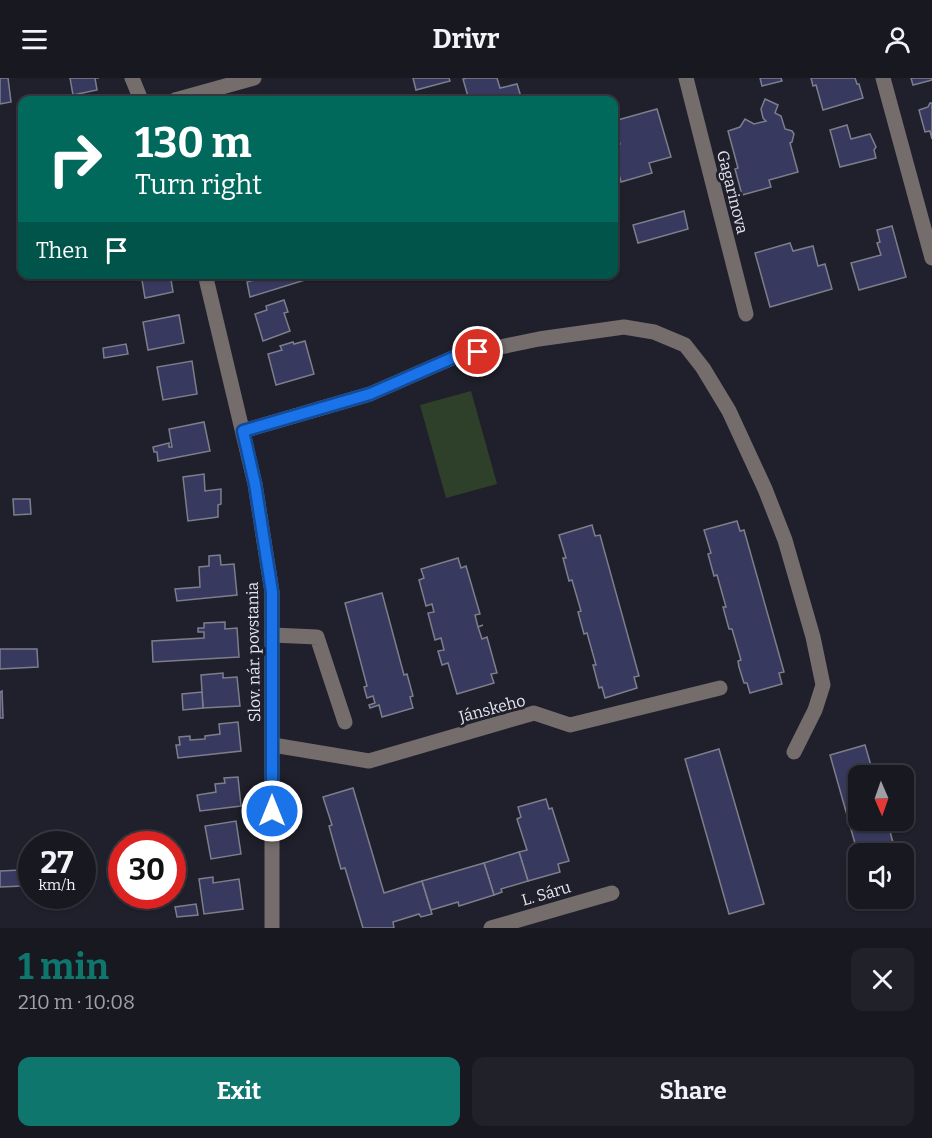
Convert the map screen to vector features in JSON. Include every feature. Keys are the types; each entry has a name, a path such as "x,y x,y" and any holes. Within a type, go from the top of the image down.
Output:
{"street":[{"path":"132,78 139,96"},
{"path":"189,96 254,78"},
{"name":"Gagarinova","path":"686,78 746,315"},
{"path":"883,78 932,258"},
{"name":"Slov. nár. povstania","path":"207,279 255,484 272,592 272,928"},
{"path":"243,431 370,394 457,356 539,339 624,327 654,332 685,345 704,368 729,411 765,489 785,540 813,637 824,685 815,710 794,752"},
{"path":"272,635 316,637 345,722"},
{"name":"Jánskeho","path":"273,745 369,761 534,713 570,725 720,688"},
{"name":"L. Sáru","path":"491,928 612,893"}],"green space":[{"path":"471,391 497,484 446,498 420,405"}],"building":[{"path":"0,78 8,78 11,102 0,104"},
{"path":"70,78 95,78 97,90 73,95"},
{"path":"413,78 449,78 450,81 416,90"},
{"path":"497,78 500,88 517,84 521,96 468,96 463,79"},
{"path":"760,78 781,78 782,81 762,86"},
{"path":"811,78 855,78 863,98 823,110 816,85 813,86"},
{"path":"911,78 932,78 932,80 913,85"},
{"path":"765,99 778,105 775,113 781,116 785,129 794,134 790,143 798,172 769,180 771,187 742,195 735,169 738,168 728,131 740,127 745,119 754,124 766,121 761,109"},
{"path":"932,103 932,139 930,131 925,132 919,110 928,107"},
{"path":"657,109 671,157 649,163 652,173 621,182 618,170 618,145 620,144 618,120"},
{"path":"847,125 851,139 870,134 876,147 874,150 876,158 840,167 830,130"},
{"path":"684,211 688,229 638,243 633,225"},
{"path":"892,226 906,277 859,290 851,263 881,255 877,243 880,242 877,230"},
{"path":"790,243 793,251 813,246 818,266 825,264 832,289 770,307 755,253"},
{"path":"142,279 171,279 173,292 145,298"},
{"path":"258,279 305,280 250,297 247,282"},
{"path":"284,300 288,312 284,313 290,331 263,341 255,314 267,310 266,306"},
{"path":"179,315 184,343 148,350 143,322"},
{"path":"305,341 314,374 276,385 268,354 282,350 280,346"},
{"path":"126,344 128,354 104,358 103,348"},
{"path":"192,361 197,394 163,400 157,367"},
{"path":"204,422 210,451 158,461 157,452 154,452 153,447 169,443 169,447 172,447 169,429"},
{"path":"204,474 205,491 221,489 218,517 188,521 183,477"},
{"path":"13,499 30,499 31,514 14,515"},
{"path":"737,521 740,531 744,530 784,672 779,673 782,684 750,693 739,667 738,661 741,660 732,629 729,629 723,607 726,607 717,575 714,576 708,554 711,553 704,530"},
{"path":"592,525 595,536 600,535 639,676 634,677 637,688 605,698 602,687 599,688 593,665 596,665 587,633 584,634 578,612 581,611 572,580 569,581 563,558 566,558 559,535"},
{"path":"220,555 221,565 234,564 237,595 177,601 175,589 200,587 199,567 209,566 209,556"},
{"path":"458,558 461,568 466,566 480,614 475,615 478,627 482,639 487,637 497,673 491,674 494,683 457,694 448,663 442,665 438,651 444,650 441,638 435,640 428,613 434,612 432,604 426,606 419,580 424,578 421,569"},
{"path":"382,593 404,675 407,674 413,696 410,697 413,708 382,717 379,705 370,708 369,705 375,703 373,696 367,698 364,687 367,686 345,603"},
{"path":"225,622 225,629 237,628 239,657 153,662 152,641 204,638 204,632 198,632 198,628 204,628 204,623"},
{"path":"0,649 37,649 38,667 0,669"},
{"path":"223,673 223,678 237,677 240,706 203,708 201,675"},
{"path":"2,691 3,718 0,718 0,692"},
{"path":"202,692 203,708 183,710 182,694"},
{"path":"238,722 241,751 178,758 176,745 180,745 179,737 190,736 190,740 205,739 205,736 220,734 219,724"},
{"path":"865,745 871,765 848,765 848,819 830,755"},
{"path":"719,749 764,904 729,914 685,759"},
{"path":"238,777 241,806 200,811 197,795 216,792 215,784 225,783 224,778"},
{"path":"353,788 384,893 422,881 432,914 421,917 419,914 393,922 394,928 363,928 345,868 341,869 329,826 332,825 323,797"},
{"path":"546,799 549,809 552,808 569,861 558,864 560,872 528,881 519,852 527,850 517,819 521,817 518,807"},
{"path":"236,821 241,854 211,859 205,826"},
{"path":"851,831 890,831 893,843 855,843"},
{"path":"519,852 528,881 501,889 502,892 494,895 484,863"},
{"path":"484,863 494,895 459,906 458,902 431,910 422,881"},
{"path":"18,870 18,886 0,887 0,871"},
{"path":"213,877 213,883 239,879 243,909 204,914 199,879"},
{"path":"196,904 198,915 177,917 175,909 186,909 186,905"}],"route":[{"path":"272,811 272,592 255,484 243,431 370,394 457,356 478,352"}]}
